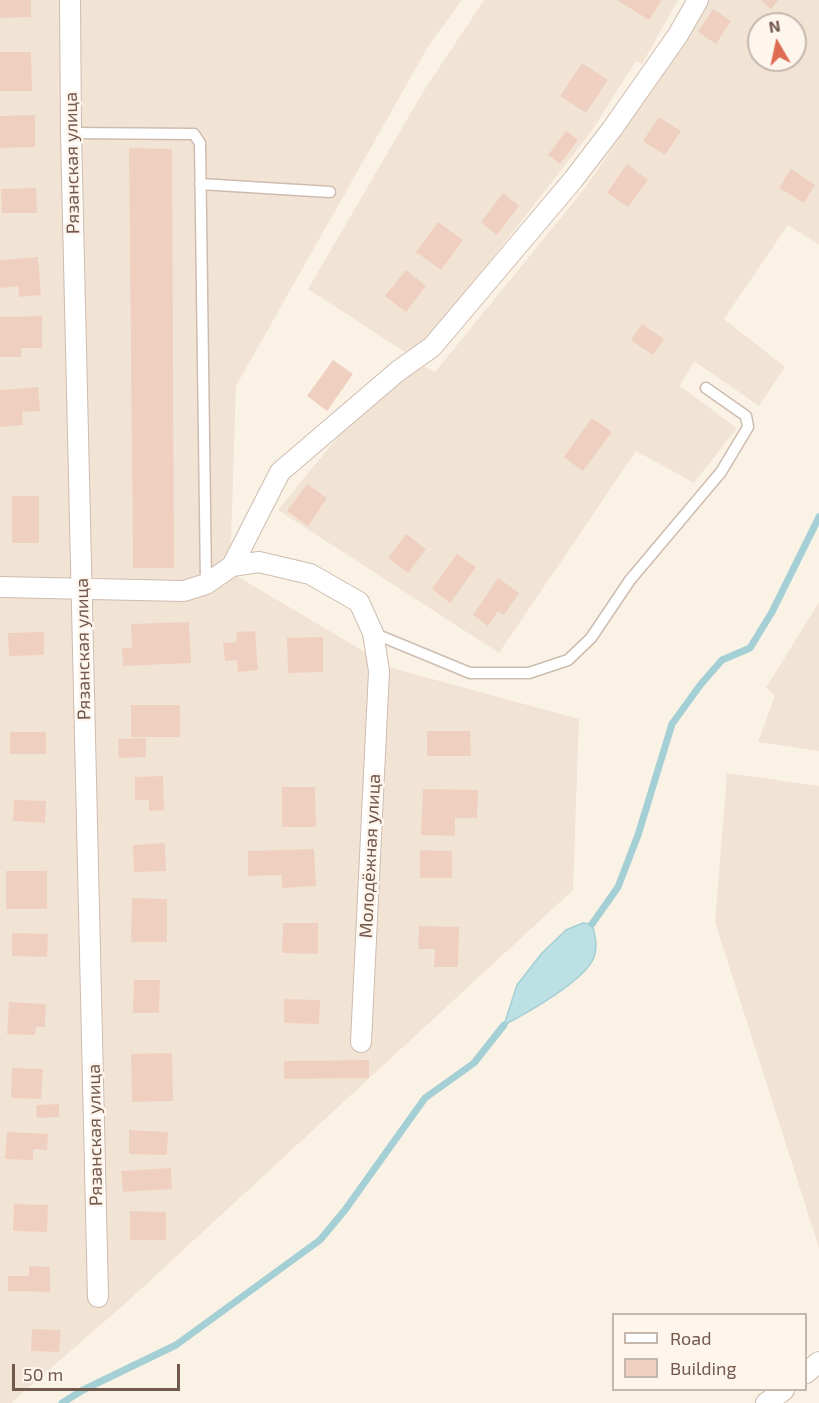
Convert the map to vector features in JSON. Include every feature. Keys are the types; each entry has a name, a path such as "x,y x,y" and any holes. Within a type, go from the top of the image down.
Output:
{"street":[{"name":"Рязанская улица","path":"70,0 71,133 99,1297"},
{"path":"0,587 184,591 206,584 232,566 280,472 398,370 432,347 573,180 678,35 698,0"},
{"name":"Молодёжная улица","path":"232,566 259,562 310,574 359,602 373,633 379,670 361,1042"},
{"path":"807,1372 819,1362"},
{"path":"766,1403 781,1391"}],"lane":[{"path":"71,133 194,134 200,143 206,584"},
{"path":"200,184 330,192"},
{"path":"373,633 470,672 529,673 568,660 591,638 630,580 721,472 748,427 746,416 706,388"}],"shaded area":[{"path":"0,0 462,0 429,45 236,386 230,572 392,668 579,719 573,890 128,1301 11,1403 0,1403"},
{"path":"484,0 678,0 642,64 636,61 591,132 428,340 405,352 308,289 423,92"},
{"path":"708,0 819,0 819,245 788,225 724,319 785,367 759,406 694,361 680,386 737,428 694,483 636,451 499,653 278,510 341,433 422,365 435,372 585,188 670,63"},
{"path":"819,602 819,751 758,742 775,695 766,688"},
{"path":"727,773 819,786 819,1248 715,922"}],"water":[{"path":"583,923 592,924 596,940 594,957 589,966 555,995 504,1025 517,985 542,953 566,930"}],"building":[{"path":"0,0 31,0 31,17 0,18"},
{"path":"617,0 662,0 649,20"},
{"path":"760,0 778,0 771,9"},
{"path":"713,9 731,21 716,44 698,32"},
{"path":"0,52 31,52 32,91 0,91"},
{"path":"582,63 608,80 586,113 560,96"},
{"path":"35,115 35,147 0,148 0,116"},
{"path":"659,117 681,131 665,155 643,141"},
{"path":"566,131 578,140 560,164 548,155"},
{"path":"129,148 172,149 174,568 133,568"},
{"path":"627,164 648,180 628,207 607,193"},
{"path":"791,169 815,185 804,203 779,188"},
{"path":"36,188 37,213 2,213 1,189"},
{"path":"503,193 519,206 497,235 481,222"},
{"path":"438,222 463,240 441,270 416,252"},
{"path":"38,257 41,295 19,297 18,286 0,288 0,260"},
{"path":"406,270 426,286 406,312 385,296"},
{"path":"42,316 42,348 21,348 22,357 0,357 0,317"},
{"path":"642,324 664,339 653,355 631,340"},
{"path":"333,360 353,374 327,411 307,396"},
{"path":"38,387 40,411 22,412 23,425 0,427 0,390"},
{"path":"592,418 612,432 583,471 564,457"},
{"path":"307,484 327,498 308,526 287,511"},
{"path":"12,496 39,496 39,543 12,543"},
{"path":"406,534 426,549 408,573 388,558"},
{"path":"457,554 476,567 450,603 432,589"},
{"path":"498,578 519,593 504,615 498,611 488,626 473,615"},
{"path":"189,622 191,663 123,666 122,648 132,648 131,624"},
{"path":"255,631 258,670 238,672 237,660 225,661 223,643 237,642 236,632"},
{"path":"44,632 44,655 9,656 8,633"},
{"path":"323,637 323,672 288,673 287,638"},
{"path":"131,705 180,705 180,737 131,737"},
{"path":"427,731 470,731 471,756 427,756"},
{"path":"10,732 46,732 46,754 10,754"},
{"path":"146,738 146,757 119,758 118,739"},
{"path":"163,776 164,810 149,811 149,800 135,800 135,777"},
{"path":"282,787 315,787 316,827 282,827"},
{"path":"423,789 478,790 477,818 455,818 455,836 421,835"},
{"path":"14,800 46,801 45,823 13,821"},
{"path":"165,843 166,871 134,872 133,845"},
{"path":"314,849 316,886 282,888 282,875 248,876 248,851"},
{"path":"420,850 452,851 452,878 420,878"},
{"path":"6,871 47,871 47,909 6,909"},
{"path":"132,898 167,899 167,942 131,942"},
{"path":"283,923 318,923 318,954 282,953"},
{"path":"419,926 459,927 458,967 434,967 435,949 418,949"},
{"path":"12,933 48,934 47,957 12,956"},
{"path":"134,980 160,980 159,1013 133,1013"},
{"path":"284,999 320,1000 319,1024 284,1023"},
{"path":"9,1002 46,1004 45,1027 36,1027 35,1035 7,1034"},
{"path":"172,1053 173,1101 132,1102 131,1054"},
{"path":"369,1060 369,1078 284,1079 284,1061"},
{"path":"12,1068 43,1069 41,1099 11,1098"},
{"path":"59,1104 59,1117 37,1118 36,1105"},
{"path":"129,1130 168,1132 167,1155 129,1154"},
{"path":"7,1132 48,1134 47,1150 33,1149 33,1160 5,1159"},
{"path":"171,1168 172,1189 123,1192 121,1171"},
{"path":"14,1204 48,1205 47,1232 13,1231"},
{"path":"130,1211 166,1212 166,1240 130,1240"},
{"path":"29,1266 50,1267 50,1292 8,1291 8,1276 29,1276"},
{"path":"32,1329 61,1330 59,1352 31,1351"}],"waterway":[{"path":"592,924 618,887 638,835 672,724 722,660 750,648 772,612 819,517"},
{"path":"62,1403 83,1390 176,1345 320,1240 345,1210 425,1098 474,1063 504,1025"}]}
